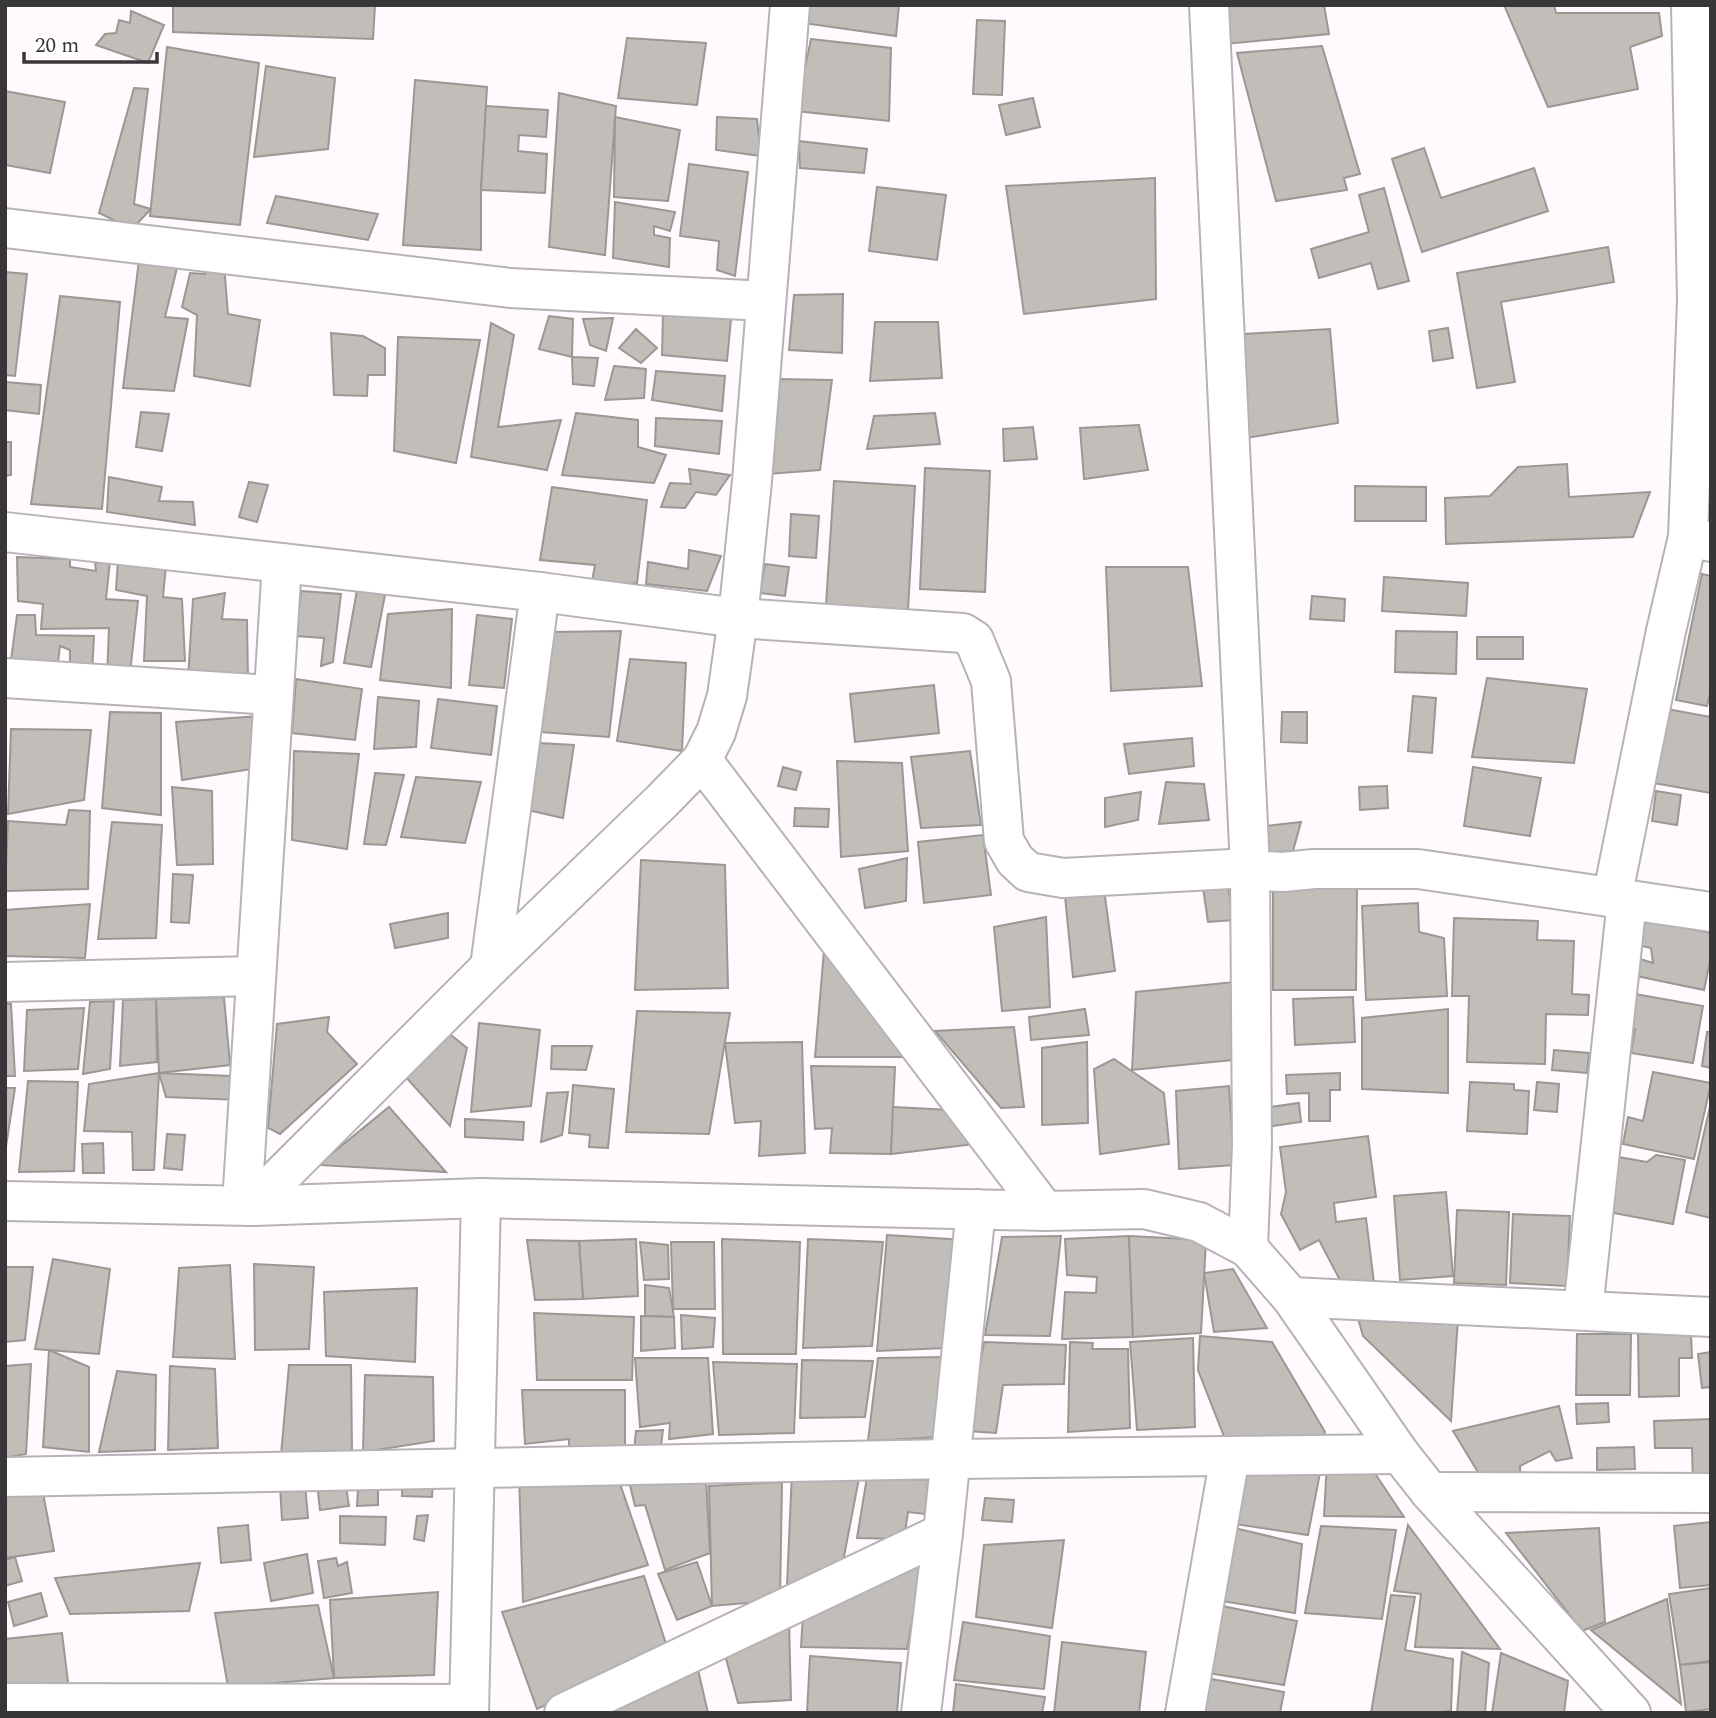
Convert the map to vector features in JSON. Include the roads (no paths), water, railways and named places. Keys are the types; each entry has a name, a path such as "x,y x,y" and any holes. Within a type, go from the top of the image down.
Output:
{"street":[{"path":"247,1205 702,760 716,732 727,696 752,481 790,5"},
{"path":"1209,5 1250,868 1252,1145 1248,1248"},
{"path":"1583,1310 1619,899 1666,631 1700,540 1690,5"},
{"path":"5,228 510,288 766,301"},
{"path":"6,541 282,563 540,592 738,618 963,633 974,640 991,681 1004,841 1015,860 1028,872 1063,878 1250,868 1283,872 1314,869 1418,869 1711,912"},
{"path":"247,1205 255,976 282,563"},
{"path":"490,967 540,592"},
{"path":"5,678 273,695"},
{"path":"702,760 1045,1211"},
{"path":"5,982 255,976"},
{"path":"5,1703 469,1709 481,1198"},
{"path":"5,1201 247,1205 481,1198 1045,1211 1144,1209 1199,1222 1248,1248 1291,1297 1400,1454 1430,1492 1631,1713"},
{"path":"921,1713 943,1533 976,1209"},
{"path":"1291,1297 1711,1317"},
{"path":"5,1477 951,1459 1400,1454"},
{"path":"1185,1713 1230,1456"},
{"path":"1430,1492 1711,1493"},
{"path":"564,1713 943,1533"}]}
